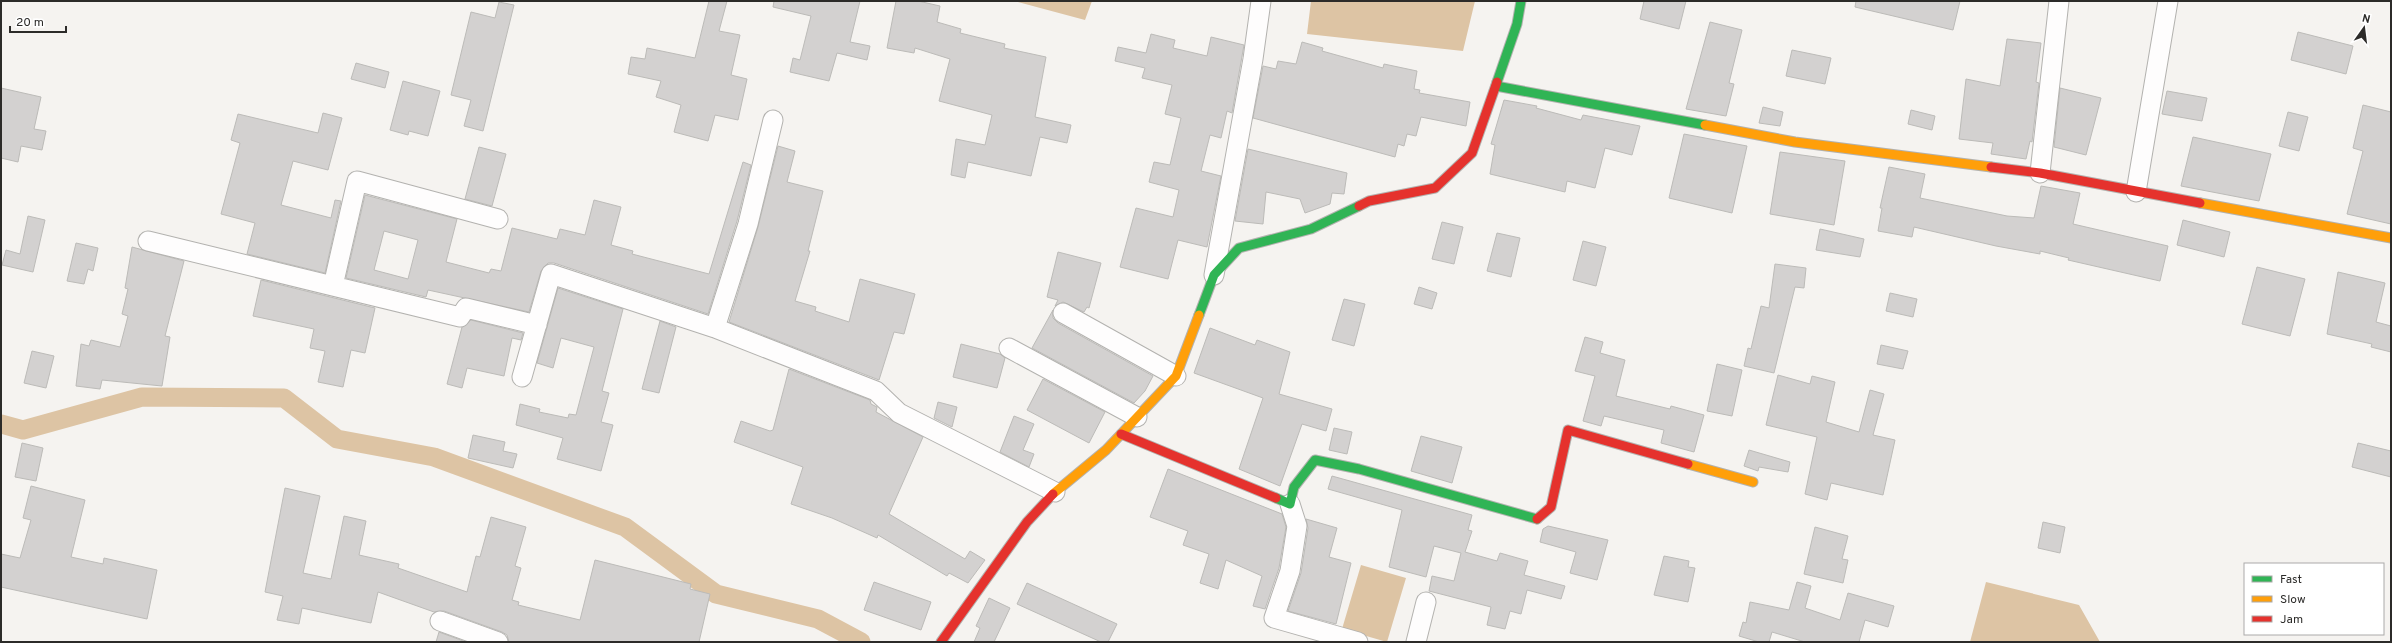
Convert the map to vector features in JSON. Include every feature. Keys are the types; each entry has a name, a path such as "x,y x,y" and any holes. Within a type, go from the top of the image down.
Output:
{"street":[{"path":"941,642 1027,522 1055,492 1106,450 1176,376 1214,275 1253,59 1261,1"},
{"path":"1214,275 1239,248 1311,229 1369,201 1435,188 1472,153 1517,24 1521,1"},
{"path":"2040,174 2059,1"},
{"path":"2136,192 2168,1"},
{"path":"1496,86 1795,142 2040,174 2391,238"},
{"path":"715,328 748,224 773,120"},
{"path":"334,286 357,181 498,219"},
{"path":"148,241 460,317 466,308 537,324"},
{"path":"522,377 551,274 715,328 876,391 899,413 1055,492"},
{"path":"1063,313 1176,376"},
{"path":"1009,348 1137,417"},
{"path":"1358,642 1274,618 1290,571 1297,526 1290,504 1294,487 1315,460 1359,469 1535,520 1551,507 1568,430 1753,482"},
{"path":"1121,434 1290,504"},
{"path":"1416,642 1426,602"},
{"path":"440,621 498,642"}],"shaded area":[{"path":"1014,1 1092,1 1085,20"},
{"path":"1311,1 1475,1 1463,51 1307,34"},
{"path":"1361,565 1406,578 1387,642 1342,629"},
{"path":"1986,582 2079,605 2100,642 1970,642"}],"building":[{"path":"709,1 727,1 719,31 740,35 731,75 747,79 738,120 715,115 708,141 674,132 681,105 656,97 661,81 628,74 631,57 645,59 647,48 695,58"},
{"path":"774,1 860,1 850,42 870,46 867,60 837,53 829,81 790,72 793,58 800,60 811,16 773,7"},
{"path":"896,1 918,1 940,6 937,22 961,29 960,33 1005,44 1004,48 1046,57 1035,117 1071,125 1067,143 1040,137 1031,176 968,162 965,178 951,175 956,139 985,145 992,115 939,101 950,59 915,48 914,53 887,48"},
{"path":"1644,1 1686,1 1679,29 1640,19"},
{"path":"1856,1 1960,1 1953,30 1855,7"},
{"path":"499,2 514,5 483,131 464,126 471,100 451,95 471,12 495,18"},
{"path":"1710,22 1742,30 1729,83 1734,84 1726,116 1686,109"},
{"path":"2298,32 2353,46 2346,74 2291,60"},
{"path":"1151,34 1175,40 1173,48 1207,56 1211,37 1244,45 1232,113 1227,111 1221,138 1210,135 1201,171 1221,176 1207,247 1178,240 1168,279 1120,267 1136,208 1173,217 1179,190 1149,182 1154,162 1170,165 1181,118 1165,114 1172,85 1142,78 1145,68 1115,61 1118,47 1146,53"},
{"path":"2007,39 2041,43 2036,82 2039,83 2032,142 2030,141 2026,159 1991,154 1993,143 1959,139 1966,79 2000,86"},
{"path":"1302,42 1323,48 1322,51 1383,68 1384,64 1417,71 1414,89 1420,90 1419,93 1470,102 1466,126 1421,117 1416,136 1407,134 1404,146 1398,144 1395,157 1253,118 1263,66 1276,69 1278,61 1296,64"},
{"path":"1792,50 1831,58 1825,84 1786,76"},
{"path":"356,63 389,72 385,88 351,79"},
{"path":"403,81 440,91 428,136 409,131 408,135 390,130"},
{"path":"1,88 41,97 34,129 46,131 42,150 21,146 18,162 1,158"},
{"path":"2060,88 2101,98 2086,155 2054,147"},
{"path":"2167,91 2207,98 2202,121 2162,114"},
{"path":"1504,100 1537,106 1536,108 1581,120 1583,115 1640,126 1632,155 1605,148 1595,188 1567,181 1565,192 1490,174 1495,145 1491,144"},
{"path":"2363,105 2391,112 2391,224 2347,214 2363,151 2353,148"},
{"path":"1763,107 1783,112 1780,126 1759,123"},
{"path":"1911,110 1935,116 1932,130 1908,124"},
{"path":"2288,112 2308,117 2299,151 2279,146"},
{"path":"323,113 342,118 328,170 293,161 281,205 331,218 335,200 341,201 325,273 247,254 255,223 221,214 240,143 231,140 238,114 318,133"},
{"path":"1684,134 1747,146 1732,213 1669,198"},
{"path":"2193,137 2271,154 2259,201 2181,186"},
{"path":"778,146 795,151 787,182 823,191 808,251 810,251 795,301 816,307 815,311 849,322 860,279 915,294 904,334 894,332 879,380 729,322 758,227"},
{"path":"479,147 506,154 492,206 465,199"},
{"path":"1248,149 1347,173 1344,194 1332,193 1330,204 1305,213 1300,199 1266,192 1263,224 1235,221"},
{"path":"1780,152 1845,161 1834,225 1770,214"},
{"path":"743,162 751,165 737,221 708,314 554,263 548,263 541,271 529,312 428,290 426,297 346,278 365,195 457,219 446,262 489,273 491,269 501,271 512,228 557,239 560,229 585,235 594,200 621,207 611,245 633,251 632,254 709,274","holes":["384,231 418,240 408,279 374,270"]},
{"path":"1889,167 1925,174 1920,198 2007,216 2034,218 2041,186 2080,193 2073,224 2168,246 2160,281 2068,260 2069,258 2040,251 2040,254 1996,246 1914,227 1912,237 1878,231 1882,208 1880,208"},
{"path":"28,216 45,220 33,272 2,265 6,250 20,254"},
{"path":"2183,220 2230,232 2224,257 2177,245"},
{"path":"1442,222 1463,227 1454,264 1432,259"},
{"path":"1820,229 1864,239 1860,257 1816,250"},
{"path":"1497,233 1520,238 1511,277 1487,271"},
{"path":"1583,241 1606,247 1596,286 1573,280"},
{"path":"76,243 98,248 93,271 88,269 84,284 67,281"},
{"path":"132,247 184,261 165,336 170,337 162,386 102,380 100,389 76,386 81,344 89,346 91,340 120,347 128,316 122,314 128,289 125,288"},
{"path":"1058,252 1101,263 1089,308 1087,307 1084,312 1063,302 1055,306 1058,300 1047,297"},
{"path":"1775,264 1806,268 1804,288 1795,287 1774,373 1744,366 1748,348 1751,349 1761,306 1769,308"},
{"path":"2257,267 2305,279 2290,336 2242,324"},
{"path":"2338,272 2385,283 2376,322 2391,326 2391,352 2371,347 2372,344 2327,334"},
{"path":"261,280 375,308 365,353 351,350 343,387 318,382 325,351 310,348 314,329 253,316"},
{"path":"1419,287 1437,293 1432,309 1414,304"},
{"path":"558,288 623,309 602,391 609,393 601,422 613,425 601,471 557,459 563,438 516,425 520,404 540,409 539,412 568,418 569,414 576,415 594,347 561,338 553,368 537,363"},
{"path":"1890,293 1917,299 1913,317 1886,311"},
{"path":"1344,299 1365,304 1354,346 1332,340"},
{"path":"1053,310 1053,318 1058,323 1153,376 1145,391 1134,403 1032,348"},
{"path":"471,320 523,333 521,340 512,338 504,376 467,368 462,388 447,384 462,327"},
{"path":"660,321 676,327 659,393 642,389"},
{"path":"1210,328 1255,345 1257,340 1290,352 1279,394 1332,409 1326,431 1302,424 1280,486 1239,469 1263,398 1194,373"},
{"path":"1585,337 1603,342 1600,353 1625,360 1616,396 1670,409 1671,406 1704,415 1694,452 1661,443 1664,430 1604,416 1601,426 1583,421 1595,376 1575,371"},
{"path":"961,344 1000,354 1005,358 997,388 953,377"},
{"path":"1881,345 1908,351 1903,369 1877,364"},
{"path":"32,351 54,356 46,388 24,383"},
{"path":"1717,364 1742,370 1732,416 1707,411"},
{"path":"789,369 870,400 871,404 877,407 876,412 923,437 889,514 965,559 970,551 985,560 968,583 949,573 947,576 878,535 877,538 832,518 791,504 803,467 734,442 741,421 770,431 773,430"},
{"path":"1778,375 1810,384 1812,376 1835,382 1826,422 1859,432 1870,390 1884,394 1873,435 1895,440 1883,495 1831,483 1827,500 1805,494 1817,437 1766,425"},
{"path":"1043,379 1105,412 1089,443 1027,410"},
{"path":"938,402 957,407 952,427 934,418"},
{"path":"1014,416 1034,424 1023,450 1034,454 1029,467 1000,452"},
{"path":"1334,428 1352,432 1347,454 1329,450"},
{"path":"473,435 505,442 503,451 517,454 513,468 468,458"},
{"path":"1421,436 1462,447 1452,483 1411,471"},
{"path":"22,443 43,448 36,481 15,477"},
{"path":"2358,443 2391,451 2391,477 2352,467"},
{"path":"1749,450 1790,462 1788,472 1759,467 1758,471 1744,466"},
{"path":"1168,469 1282,514 1286,527 1279,568 1265,609 1253,606 1262,576 1226,560 1218,589 1200,583 1209,554 1183,545 1188,531 1150,517"},
{"path":"1332,476 1472,515 1468,530 1472,531 1465,552 1497,561 1500,553 1528,561 1524,575 1565,586 1561,599 1527,590 1521,614 1510,611 1505,629 1487,625 1491,607 1429,591 1432,576 1454,581 1461,553 1434,546 1426,577 1389,567 1402,510 1328,489"},
{"path":"31,486 85,500 71,557 103,564 104,558 157,570 147,619 1,587 1,554 20,558 31,520 23,518"},
{"path":"285,488 320,496 303,573 331,579 344,516 366,521 359,555 399,564 398,568 467,592 476,556 480,557 491,517 526,527 515,566 521,568 512,600 519,602 518,605 580,620 595,560 691,584 690,589 710,594 699,642 509,642 507,635 502,632 444,611 434,612 378,592 371,623 302,608 299,624 277,620 283,596 265,592"},
{"path":"1306,519 1337,528 1329,557 1351,563 1336,624 1288,611 1301,573 1308,528"},
{"path":"2043,522 2065,527 2060,553 2038,548"},
{"path":"1548,526 1608,540 1597,580 1570,573 1576,552 1540,542 1543,529"},
{"path":"1815,527 1848,536 1842,559 1848,560 1843,583 1804,574"},
{"path":"1664,556 1689,561 1688,567 1695,568 1688,602 1654,595"},
{"path":"874,582 931,602 921,630 864,610"},
{"path":"1797,582 1811,586 1805,608 1840,620 1848,593 1894,606 1888,627 1865,620 1859,642 1805,642 1772,632 1769,642 1759,642 1739,636 1743,622 1746,623 1750,602 1789,610"},
{"path":"1027,583 1117,624 1108,642 1101,642 1017,604"},
{"path":"989,598 1010,608 994,642 974,642 980,628 976,626"},
{"path":"439,632 466,642 436,642"}],"waterway":[{"path":"1,424 23,430 142,397 284,398 337,439 434,457 625,527 716,594 818,619 861,642"}],"traffic: fast":[{"path":"1497,82 1517,24 1521,1"},
{"path":"1496,86 1705,125"},
{"path":"1199,315 1214,275 1239,248 1311,229 1359,206"},
{"path":"1276,498 1290,504 1294,487 1315,460 1359,469 1537,519"}],"traffic: slow":[{"path":"1705,125 1795,142 1991,167"},
{"path":"2200,203 2391,238"},
{"path":"1053,494 1106,450 1176,376 1199,315"},
{"path":"1688,464 1753,482"}],"traffic: jam":[{"path":"1359,206 1369,201 1435,188 1472,153 1497,82"},
{"path":"1991,167 2040,173 2200,203"},
{"path":"1537,519 1551,507 1568,430 1688,464"},
{"path":"1121,434 1276,498"},
{"path":"941,642 1027,522 1053,494"}]}
